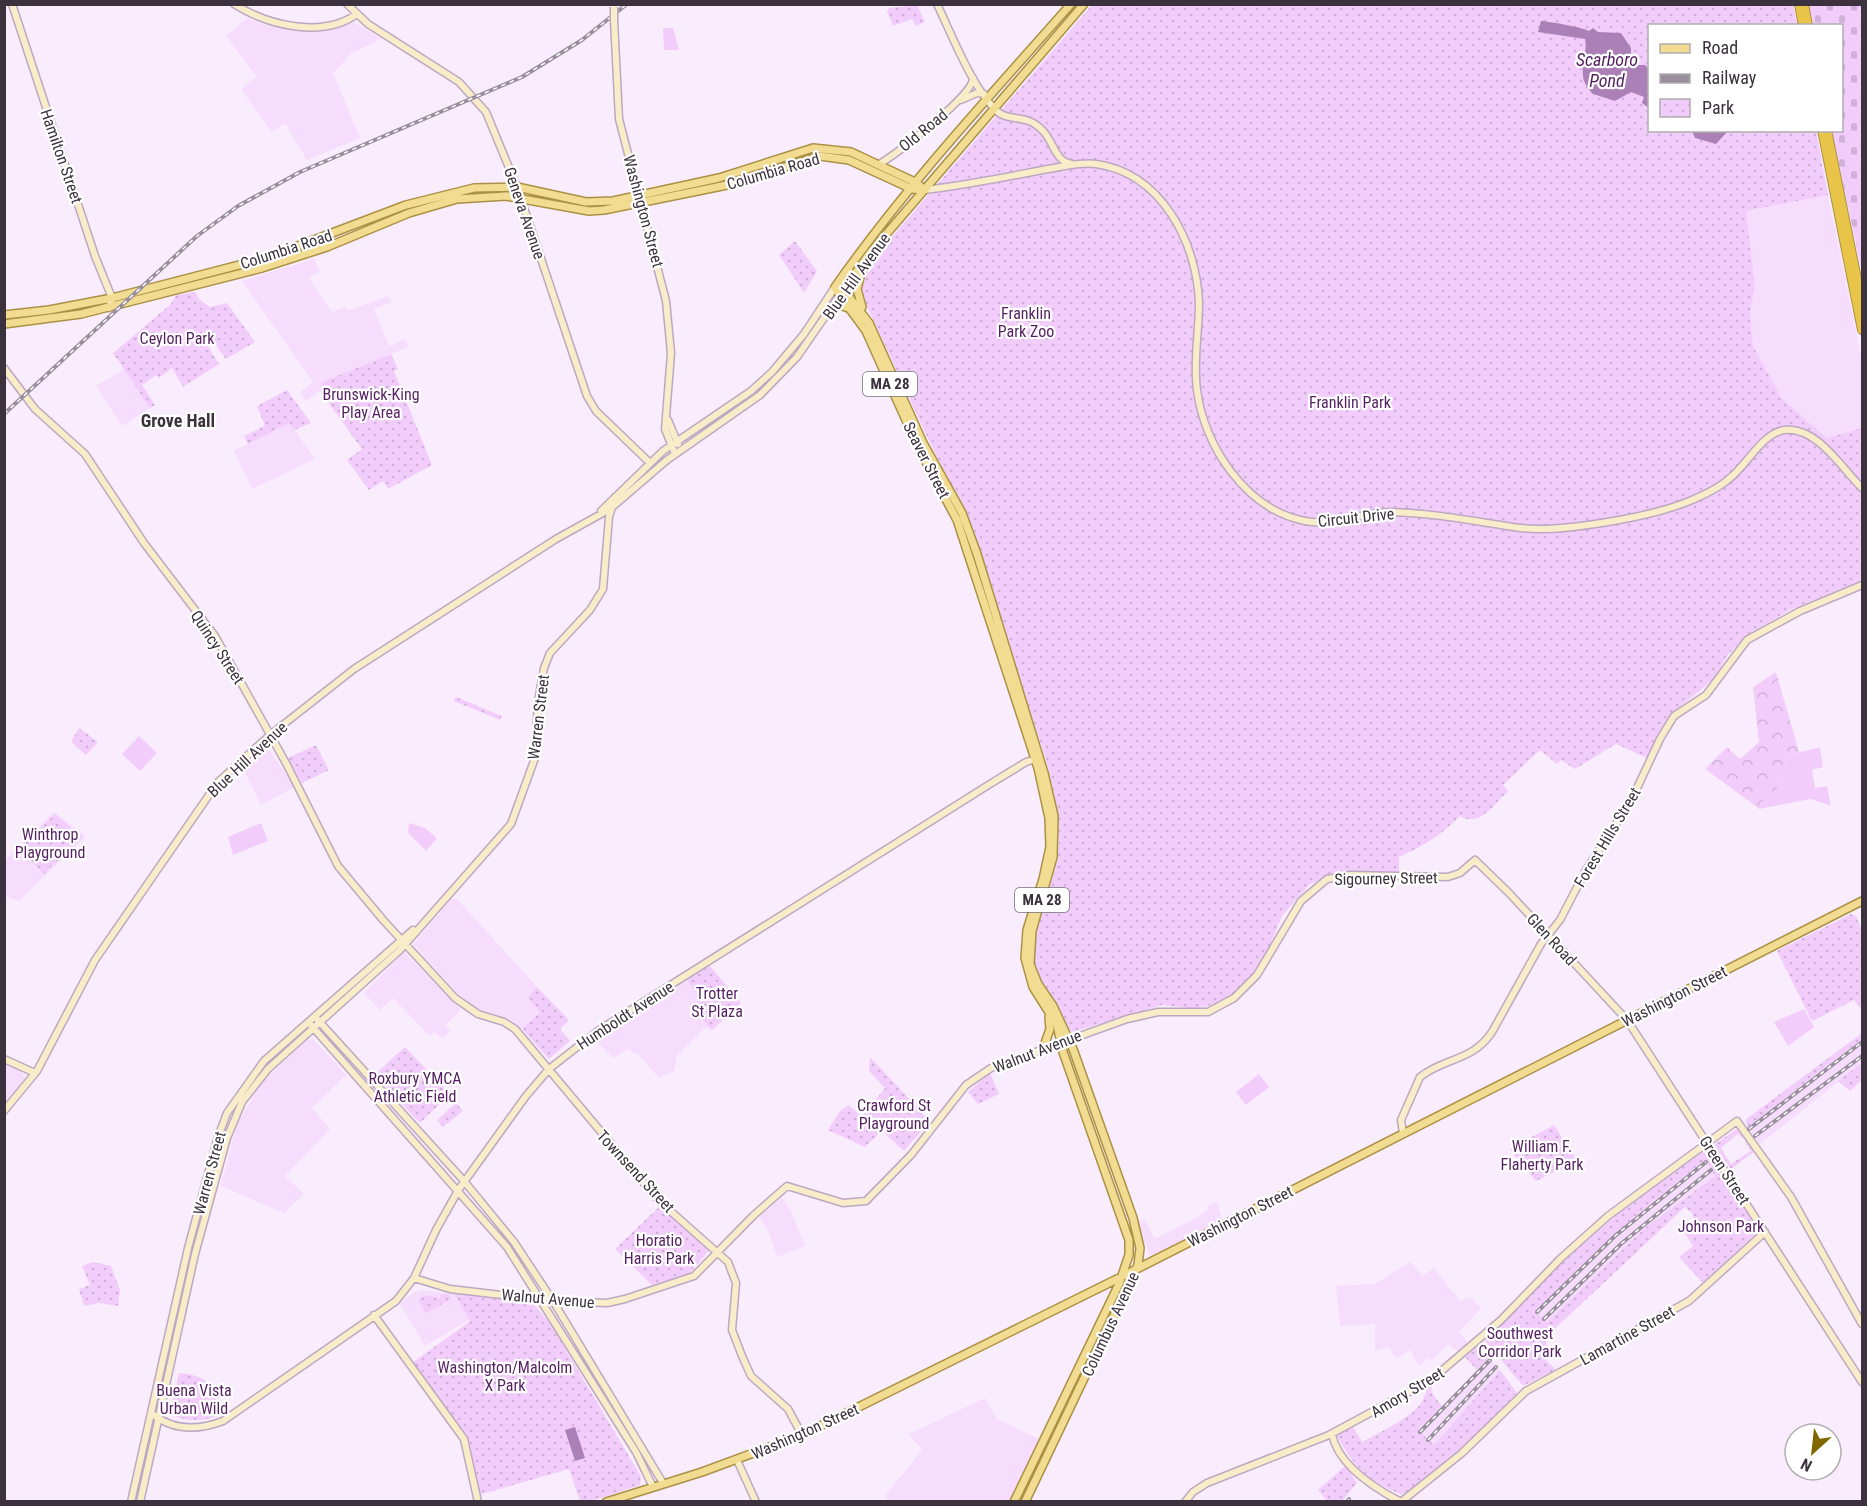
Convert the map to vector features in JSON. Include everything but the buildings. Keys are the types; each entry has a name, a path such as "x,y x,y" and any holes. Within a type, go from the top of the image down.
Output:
{"highway":[{"path":"1799,4 1803,24"},
{"path":"1804,4 1808,24"},
{"path":"1822,132 1863,330"},
{"path":"1827,132 1863,304"}],"main road":[{"name":"Hamilton Street","path":"12,4 95,256 112,298"},
{"path":"234,4 262,19 304,26 337,23 357,14"},
{"name":"Geneva Avenue","path":"346,4 357,14 465,87 486,112 517,187 587,396 596,411 650,463"},
{"path":"937,4 973,77 994,108 1002,115 1023,118 1036,124 1046,134 1063,161 1074,164"},
{"name":"Blue Hill Avenue","path":"4,1111 35,1073 89,968 211,789 270,735 354,669 599,513 610,509 675,454 768,388 797,357 830,311 867,244 986,97 1071,4"},
{"name":"Blue Hill Avenue","path":"599,513 674,443 751,391 772,372 870,253 1084,4"},
{"name":"Washington Street","path":"614,6 619,119 663,285 671,335 668,418 675,454"},
{"name":"Old Road","path":"878,165 958,102 972,87 973,77"},
{"name":"Old Road","path":"958,102 977,93 986,97"},
{"name":"Columbia Road","path":"4,315 49,310 112,298 282,254 394,209 455,191 517,187 586,202 641,200 813,148 847,151 915,186"},
{"path":"1045,168 1055,163 1055,150"},
{"name":"Columbia Road","path":"4,324 60,318 110,308 289,261 435,205 475,197 520,197 589,211 727,185 820,156 849,160 924,190"},
{"name":"Circuit Drive","path":"924,190 1074,164 1103,165 1131,175 1150,189 1172,216 1187,244 1196,278 1199,304 1196,386 1202,415 1233,473 1246,490 1281,514 1310,522 1322,522 1368,514 1400,512 1442,515 1541,529 1608,521 1671,507 1708,492 1742,469 1771,436 1787,430 1803,433 1816,441 1863,488"},
{"name":"MA 28","path":"869,322 857,289 861,271 870,253"},
{"name":"Seaver Street","path":"839,291 866,331 918,447 961,529 1051,799 1055,842 1049,879 1032,931 1030,957 1038,984 1053,1006 1065,1041"},
{"name":"Seaver Street","path":"839,291 869,322 922,443 965,522 1037,758 1047,807 1050,847 1044,879 1027,930 1025,958 1030,980 1065,1041"},
{"path":"110,308 112,298"},
{"path":"830,311 840,305 853,310"},
{"name":"Quincy Street","path":"4,368 34,409 89,459 144,543 214,636 270,735 336,862 403,942"},
{"name":"Washington Street","path":"674,443 681,450"},
{"name":"Warren Street","path":"140,1502 195,1254 232,1122 259,1079 310,1024 372,977 499,840 515,818 535,758 537,702 544,668 555,648 597,602 606,581 610,509 615,496"},
{"name":"Forest Hills Street","path":"1403,1133 1401,1120 1420,1077 1466,1057 1482,1045 1547,935 1560,920 1586,870 1631,801 1660,739 1674,716 1706,695 1750,638 1800,611 1863,585"},
{"name":"Humboldt Avenue","path":"414,1278 435,1230 464,1181 549,1069 599,1029 950,808 1037,758"},
{"name":"Glen Road","path":"1475,860 1627,1020"},
{"name":"Sigourney Street","path":"1301,901 1317,884 1336,876 1448,877 1460,873 1475,860"},
{"name":"Walnut Avenue","path":"414,1278 450,1289 541,1300 607,1303 653,1292 694,1276 787,1186 843,1203 866,1201 911,1155 972,1081 991,1068 1127,1019 1158,1012 1208,1012 1234,998 1257,975 1301,901"},
{"name":"Washington Street","path":"606,1502 737,1460 802,1435 1136,1269 1863,901"},
{"name":"Townsend Street","path":"403,942 464,1005 481,1016 511,1026 656,1197 718,1251 731,1266 736,1279 732,1330 747,1370 788,1409 802,1435"},
{"path":"1043,1049 1050,1027 1048,1008"},
{"path":"316,1018 464,1181 514,1242 553,1301 663,1483"},
{"name":"Green Street","path":"1627,1020 1863,1382"},
{"path":"310,1024 459,1189 507,1247 636,1452 653,1487"},
{"name":"Warren Street","path":"131,1502 188,1248 224,1120 252,1076 310,1024"},
{"name":"Columbus Avenue","path":"1025,1502 1136,1269 1141,1252 1136,1226 1065,1041"},
{"name":"Columbus Avenue","path":"1014,1502 1122,1276 1130,1251 1128,1235 1065,1041"},
{"path":"4,1059 35,1073"},
{"name":"Amory Street","path":"1185,1502 1194,1492 1210,1482 1332,1434 1420,1387 1444,1370 1501,1320 1571,1248 1623,1205 1737,1121 1762,1153 1791,1197 1863,1324"},
{"name":"Lamartine Street","path":"1401,1502 1462,1453 1526,1391 1689,1301 1765,1232"},
{"path":"151,1413 165,1423 193,1429 223,1421 402,1296 414,1278"},
{"path":"524,1297 532,1286"},
{"path":"562,1318 569,1302"},
{"path":"374,1315 464,1439 478,1502"},
{"path":"1332,1434 1345,1458 1362,1476 1401,1502"},
{"path":"737,1460 756,1502"}],"shaded area":[{"path":"247,18 267,26 306,31 355,23 381,39 352,53 333,73 360,138 307,160 285,123 272,132 241,89 257,77 226,36"},
{"path":"1828,195 1862,361 1862,428 1827,438 1782,399 1753,347 1750,313 1755,286 1746,211"},
{"path":"314,259 320,272 308,277 332,312 346,307 348,311 388,296 391,302 374,309 389,346 405,339 408,347 322,382 320,391 306,401 300,392 313,382 242,281"},
{"path":"124,369 150,408 122,426 96,386"},
{"path":"289,422 315,459 252,489 234,451"},
{"path":"267,747 295,787 261,805 243,768"},
{"path":"54,812 86,836 19,901 5,896 4,861"},
{"path":"452,899 457,899 537,987 534,993 540,1012 522,1029 511,1020 474,1007 456,991 413,944"},
{"path":"404,952 461,1010 445,1025 451,1031 442,1039 435,1032 430,1036 393,998 380,1010 364,993"},
{"path":"709,965 741,1003 712,1030 705,1028 677,1056 674,1071 659,1078 638,1054 627,1049 613,1058 595,1040"},
{"path":"313,1039 346,1075 312,1108 330,1129 285,1176 304,1194 284,1213 221,1186 237,1124 262,1083 306,1040"},
{"path":"1862,1039 1862,1063 1760,1144 1748,1127"},
{"path":"5,1063 19,1070 26,1078 5,1103"},
{"path":"1705,1160 1715,1176 1645,1228 1547,1322 1535,1311 1634,1217"},
{"path":"782,1197 790,1209 805,1246 777,1257 768,1230 759,1217"},
{"path":"1217,1202 1222,1220 1150,1256 1136,1222 1145,1220 1155,1239 1194,1219 1209,1209 1208,1205"},
{"path":"1410,1262 1423,1276 1434,1268 1460,1301 1470,1297 1481,1308 1459,1332 1469,1344 1459,1352 1448,1344 1432,1360 1428,1358 1419,1366 1410,1350 1396,1359 1389,1347 1375,1351 1375,1324 1340,1326 1336,1286 1375,1284"},
{"path":"421,1290 494,1299 478,1314 425,1346 400,1304 413,1293"},
{"path":"1489,1358 1500,1370 1434,1446 1418,1430"},
{"path":"985,1398 996,1418 1041,1440 1009,1501 888,1502 886,1495 922,1450 909,1434"}],"green space":[{"path":"917,5 925,22 916,26 912,19 893,26 887,12 889,8"},
{"name":"Franklin Park","path":"1092,5 1793,5 1797,24 1648,24 1648,132 1816,132 1828,195 1746,211 1755,286 1750,313 1753,346 1782,399 1827,438 1862,428 1862,580 1790,610 1744,637 1727,656 1714,679 1671,714 1647,758 1616,744 1575,769 1561,760 1557,764 1540,750 1503,785 1508,791 1486,813 1474,819 1460,816 1432,840 1399,857 1399,873 1338,873 1310,884 1282,916 1267,952 1248,982 1239,991 1214,1004 1196,1009 1162,1005 1072,1032 1068,1030 1062,1013 1041,982 1036,970 1033,950 1035,933 1053,875 1059,843 1054,793 1046,759 1004,637 973,527 930,443 863,298 863,282 873,259"},
{"path":"1809,5 1862,5 1862,273 1832,132 1843,132 1843,24 1813,24"},
{"path":"663,28 673,28 679,50 664,50"},
{"path":"795,241 817,271 804,293 779,255"},
{"name":"Ceylon Park","path":"195,292 200,300 210,307 227,303 255,342 226,359 211,339 206,343 219,364 183,387 172,368 159,378 156,375 142,385 155,405 150,408 113,353 170,305 176,295"},
{"name":"Brunswick-King Play Area","path":"391,354 398,369 394,371 432,465 388,489 383,481 369,490 347,460 362,449 320,391 322,382"},
{"path":"287,390 311,423 294,430 289,423 248,444 244,436 265,426 257,406"},
{"path":"1776,672 1799,752 1789,755 1782,783 1757,807 1705,769 1727,747 1740,759 1759,742 1753,687"},
{"path":"456,697 502,716 500,720 454,701"},
{"path":"79,728 98,742 86,755 71,742"},
{"path":"139,736 157,753 140,771 122,754"},
{"path":"316,745 329,770 302,783 288,758"},
{"path":"1820,747 1823,767 1812,770 1815,788 1827,786 1831,806 1811,799 1759,809 1757,807 1782,783 1789,755"},
{"name":"Winthrop Playground","path":"55,814 81,837 44,874 19,849"},
{"path":"261,823 268,841 233,855 228,837"},
{"path":"409,823 425,828 437,838 426,851 408,833"},
{"path":"1851,914 1856,916 1862,930 1862,1008 1854,1000 1812,1021 1777,951"},
{"name":"Trotter St Plaza","path":"709,965 741,1003 712,1030 697,1013 699,998 686,978"},
{"path":"537,987 569,1020 560,1029 570,1041 549,1059 522,1029 540,1012 528,998"},
{"path":"1804,1009 1814,1027 1788,1046 1774,1022"},
{"path":"1862,1033 1862,1039 1748,1127 1745,1120"},
{"name":"Roxbury YMCA Athletic Field","path":"405,1047 450,1094 420,1123 374,1075"},
{"name":"Crawford St Playground","path":"870,1057 930,1121 904,1151 882,1131 865,1147 828,1130 840,1111 849,1105 862,1117 885,1088 869,1071"},
{"path":"1862,1063 1862,1080 1850,1091 1838,1081"},
{"path":"990,1073 999,1094 978,1104 968,1092"},
{"path":"1259,1074 1269,1087 1246,1105 1236,1092"},
{"path":"456,1103 463,1111 443,1127 437,1120"},
{"name":"William F. Flaherty Park","path":"1554,1125 1577,1161 1536,1181 1510,1149"},
{"path":"1738,1128 1744,1136 1742,1138 1738,1134 1721,1148 1731,1164 1751,1151 1745,1142 1747,1140 1755,1151 1731,1169 1714,1145"},
{"name":"Southwest Corridor Park","path":"1703,1150 1759,1229 1703,1283 1679,1257 1693,1246 1679,1224 1687,1225 1693,1220 1693,1214 1685,1207 1547,1336 1546,1344 1554,1354 1545,1359 1556,1370 1523,1386 1486,1342 1486,1339 1570,1255 1619,1213","holes":["1705,1160 1715,1176 1645,1228 1547,1322 1535,1311 1634,1217"]},
{"name":"Horatio Harris Park","path":"659,1207 710,1249 689,1274 652,1285 615,1249"},
{"path":"93,1262 111,1266 120,1290 118,1306 99,1303 84,1306 79,1289 90,1285 82,1266"},
{"name":"Washington/Malcolm X Park","path":"454,1293 531,1301 550,1323 633,1463 641,1477 640,1485 592,1501 580,1501 569,1469 479,1495 467,1435 412,1363 470,1321"},
{"path":"449,1294 451,1299 426,1313 418,1300 424,1295 440,1298 441,1295"},
{"name":"Southwest Corridor Park","path":"1476,1347 1489,1358 1477,1370 1465,1357"},
{"name":"Southwest Corridor Park","path":"1500,1370 1517,1393 1465,1445 1403,1495 1365,1474 1351,1458 1338,1437 1338,1434 1353,1427 1362,1442 1392,1426 1419,1406 1433,1382 1431,1392 1442,1406 1418,1430 1434,1445"},
{"name":"Buena Vista Urban Wild","path":"179,1373 197,1376 209,1384 216,1397 218,1416 194,1420 169,1415"},
{"path":"1346,1465 1357,1483 1342,1501 1327,1501 1318,1490"}],"water":[{"name":"Scarboro Pond","path":"1541,21 1589,31 1593,28 1598,32 1621,33 1631,48 1631,65 1645,65 1648,69 1648,107 1642,103 1644,97 1631,92 1615,101 1593,94 1584,80 1585,39 1538,32"},
{"path":"1693,132 1727,132 1716,144 1695,138"},
{"path":"575,1427 585,1458 575,1461 565,1430"}],"railway":[{"path":"4,414 197,236 238,206 300,172 522,77 582,40 627,4"},
{"path":"1749,1129 1862,1042"},
{"path":"1755,1136 1862,1056"},
{"path":"1537,1312 1615,1236 1706,1162"},
{"path":"1544,1319 1622,1243 1711,1170"},
{"path":"1420,1432 1490,1360"},
{"path":"1428,1440 1496,1367"}],"district":[{"name":"Grove Hall","path":"178,421"}],"park label":[{"name":"Franklin Park Zoo","path":"1026,322"},
{"name":"Johnson Park","path":"1721,1226"}]}
